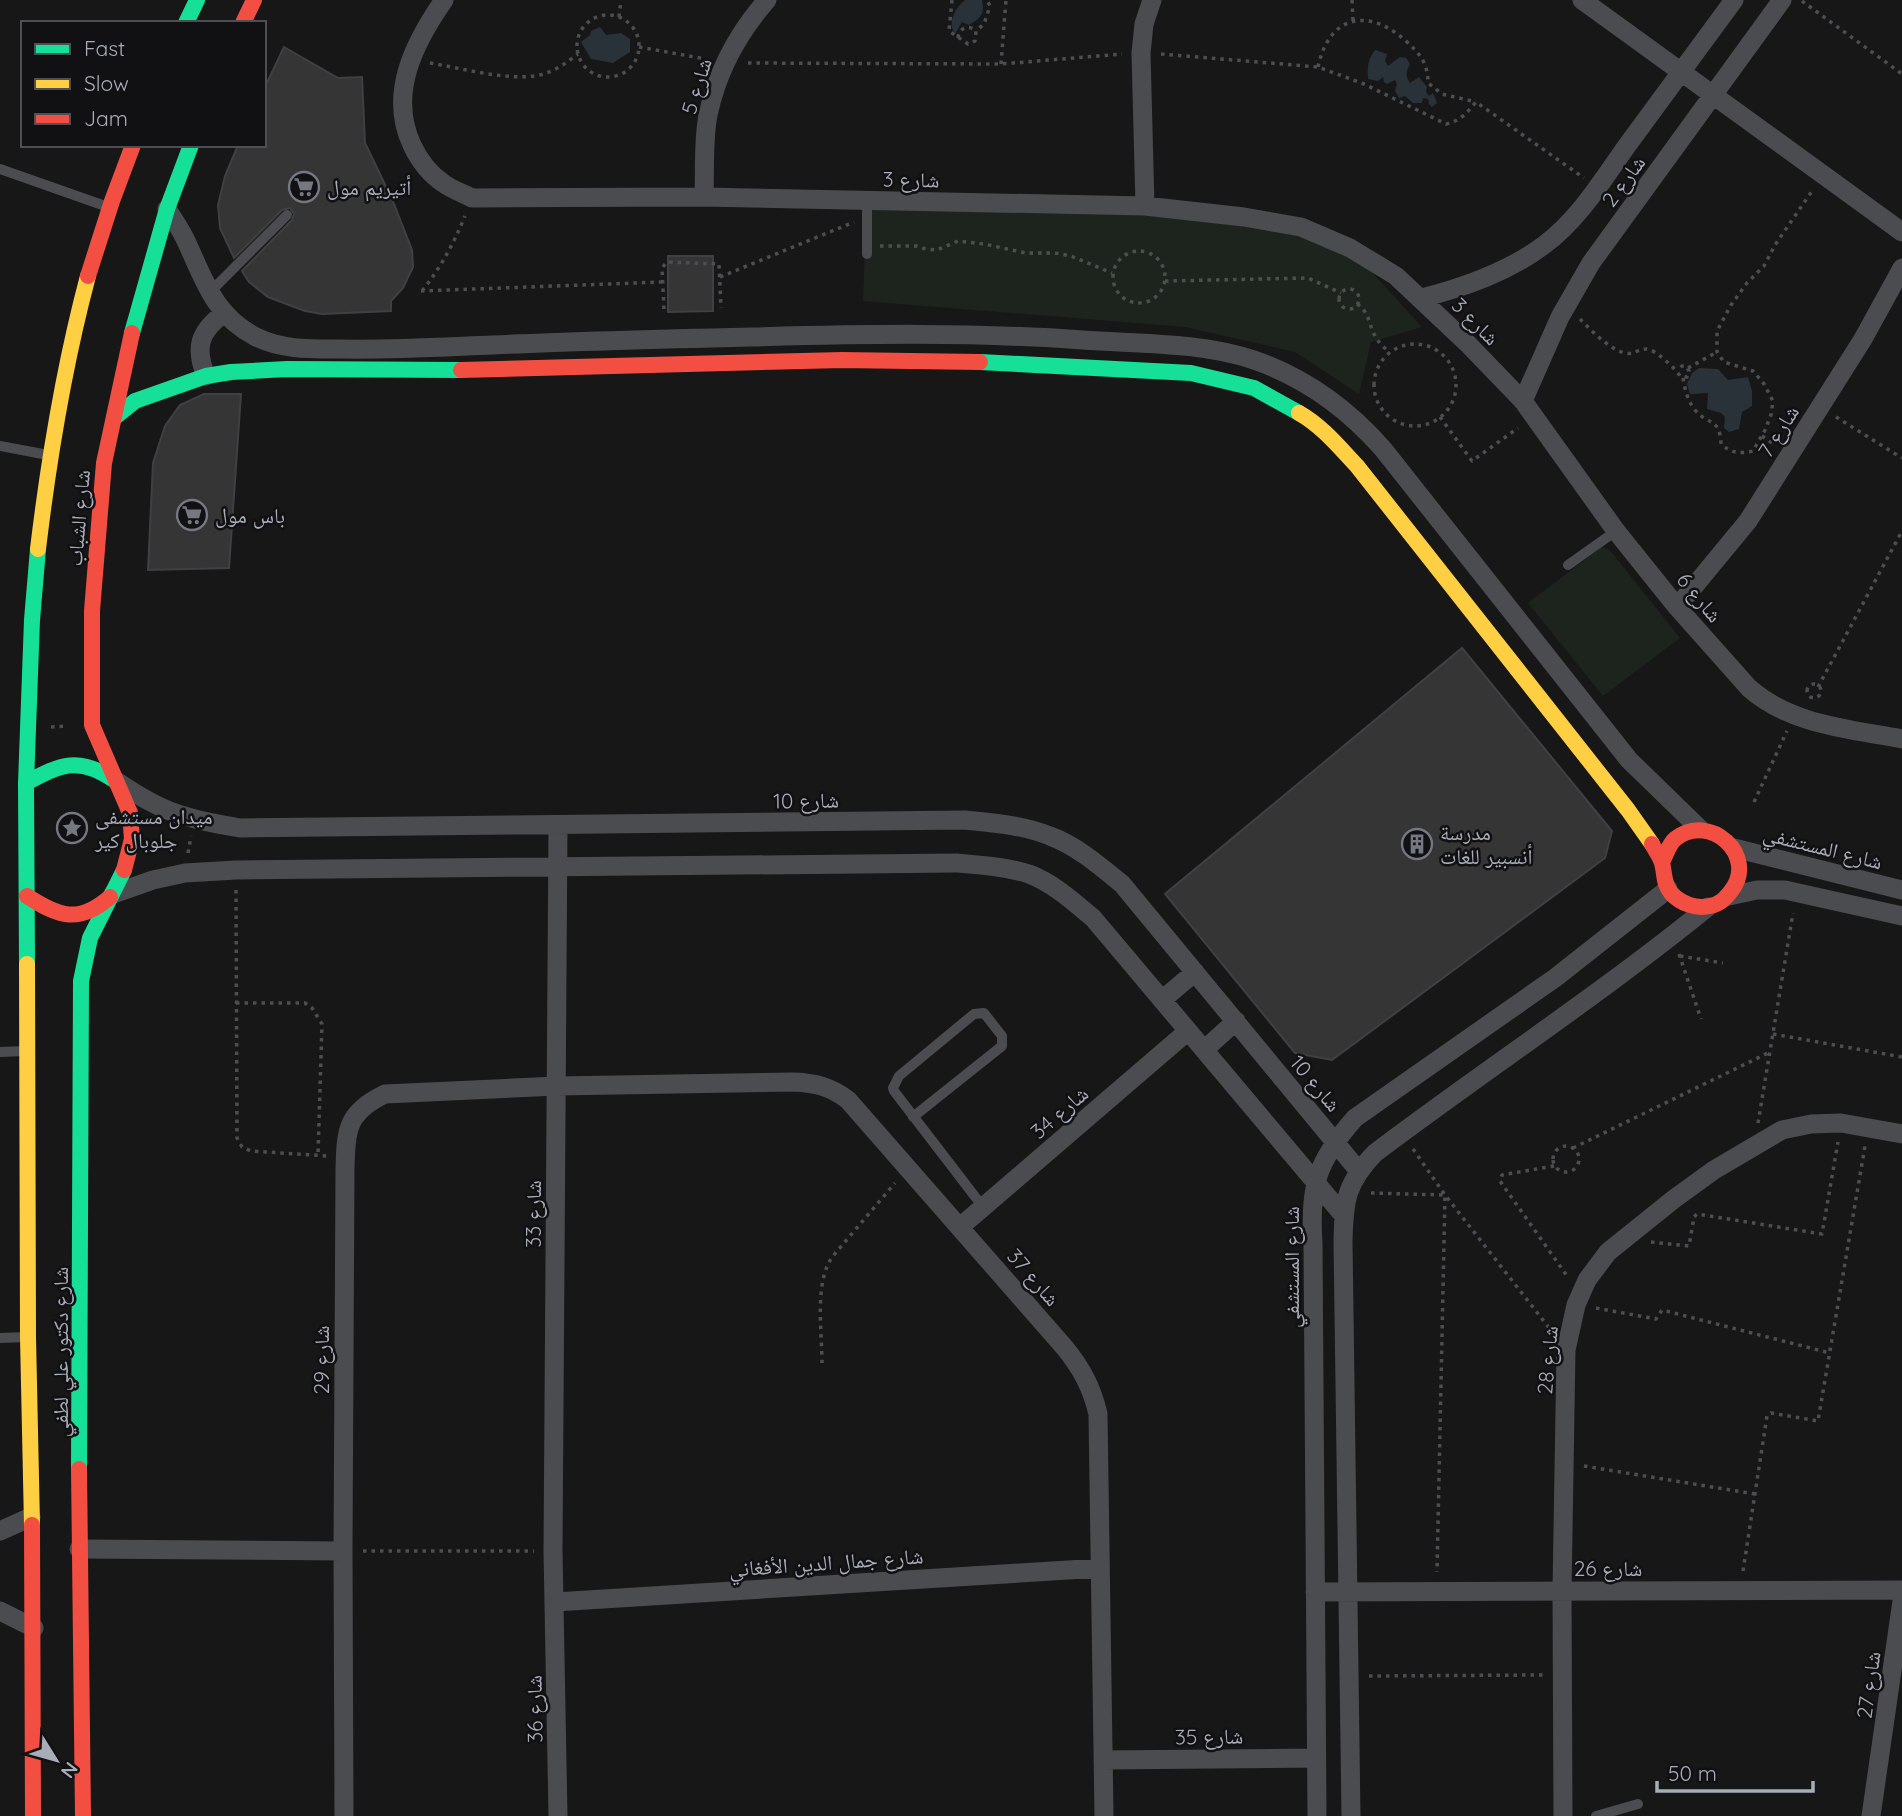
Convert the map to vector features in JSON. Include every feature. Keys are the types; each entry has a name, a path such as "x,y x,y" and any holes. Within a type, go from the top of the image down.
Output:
{"street":[{"path":"188,21 197,0"},
{"path":"244,21 254,0"},
{"name":"شارع 3","path":"444,0 410,60 401,97 405,130 419,160 443,183 472,198 704,197 867,208 1145,206 1244,217 1301,227 1350,248 1396,276 1422,298 1529,409"},
{"name":"شارع 5","path":"704,197 708,117 717,82 739,37 767,0"},
{"path":"1145,206 1141,53 1144,24 1152,0"},
{"path":"1582,0 1902,232"},
{"name":"شارع 2","path":"1422,298 1455,289 1516,262 1545,244 1567,223 1597,187 1734,0"},
{"name":"شارع 2","path":"1529,409 1542,354 1591,264 1782,0"},
{"name":"شارع الشباب","path":"27,896 26,783 32,620 50,455 67,364 108,207 132,147"},
{"name":"شارع الشباب","path":"113,894 125,873 131,849 132,825 126,801 97,742 92,724 92,611 104,463 137,311 167,209 190,147"},
{"path":"167,209 186,241 210,292 231,322 259,338 289,348 350,349 842,335 1029,336 1208,350 1250,359 1281,370 1310,385 1353,417 1383,449 1629,760 1700,829"},
{"name":"شارع 7","path":"1677,607 1748,521 1863,339 1902,268"},
{"path":"206,376 201,363 203,335 211,323 224,313"},
{"path":"842,335 842,360"},
{"path":"350,349 350,371"},
{"path":"114,418 135,401 206,376 287,369 350,371 619,368 842,360 1029,363 1191,373 1254,388 1311,421 1357,466 1608,784 1662,862 1664,880 1673,896 1689,906 1708,907"},
{"name":"شارع 6","path":"1529,409 1616,530 1677,607 1749,688 1762,699 1794,716 1902,739"},
{"path":"26,783 67,763 101,769 114,780"},
{"name":"شارع 10","path":"114,780 142,799 173,814 194,821 240,828 965,820 1007,825 1050,836 1088,857 1122,884 1358,1170"},
{"name":"شارع 33","path":"555,1602 553,1551 558,826"},
{"path":"1351,1816 1344,1216 1348,1192 1358,1170 1375,1153 1501,1060 1600,992 1708,907 1723,901 1735,887 1740,868 1734,848 1720,834 1700,829 1689,831 1671,843 1662,862"},
{"name":"شارع المستشفي","path":"1734,848 1902,890"},
{"path":"27,896 46,909 64,916 83,915 100,908 113,894 153,880 185,873 236,870 957,863 995,867 1031,875 1064,894 1093,918 1344,1216"},
{"name":"شارع المستشفي","path":"1317,1816 1311,1209 1316,1182 1335,1141 1355,1118 1555,978 1668,889"},
{"path":"1729,895 1756,890 1796,892 1902,916"},
{"name":"شارع دكتور علي لطفي","path":"83,1816 79,1549 81,981 86,950 95,926 113,894"},
{"name":"شارع دكتور علي لطفي","path":"27,896 28,1337 34,1628 33,1816"},
{"path":"1162,1000 1195,972"},
{"path":"1204,1050 1236,1021"},
{"name":"شارع 34","path":"960,1227 1188,1031"},
{"name":"شارع 37","path":"557,1086 814,1082 833,1088 848,1100 1081,1368 1092,1390 1098,1415 1104,1816"},
{"name":"شارع 29","path":"344,1816 342,1551 346,1142 352,1121 365,1104 385,1094 557,1086"},
{"name":"شارع 28","path":"1563,1816 1562,1591 1566,1350 1578,1300 1587,1280 1608,1252 1625,1238 1714,1170 1782,1130 1811,1124 1842,1123 1902,1134"},
{"path":"0,1531 31,1517"},
{"path":"79,1549 342,1551"},
{"name":"شارع جمال الدين الأفغاني","path":"555,1602 1100,1568"},
{"name":"شارع 26","path":"1315,1592 1902,1590"},
{"name":"شارع 27","path":"1871,1816 1902,1601"},
{"name":"شارع 36","path":"555,1602 558,1816"},
{"path":"0,1611 34,1628"},
{"name":"شارع 35","path":"1103,1760 1316,1758"}],"lane":[{"path":"0,169 108,207"},
{"path":"867,208 867,250"},
{"path":"210,292 287,215"},
{"path":"0,446 50,455"},
{"path":"1568,565 1616,530"},
{"path":"914,1117 1002,1046 1002,1036 984,1013 974,1014 893,1084 894,1091 983,1207"},
{"path":"0,1052 29,1051"},
{"path":"0,1338 28,1337"},
{"path":"1596,1816 1638,1804"}],"path":[{"path":"620,17 621,0"},
{"path":"952,0 948,29 965,44 971,44 976,38 976,31 984,24 989,9 987,0"},
{"path":"1001,64 1006,0"},
{"path":"1352,0 1353,21"},
{"path":"1801,0 1902,74"},
{"path":"600,16 620,17 634,29 639,47 632,66 616,76 606,77 588,70 578,54 577,45 584,26 600,16"},
{"path":"1318,67 1321,52 1340,28 1353,21 1368,19 1390,28 1421,55 1428,71 1428,83 1434,90 1476,102 1597,187"},
{"path":"958,38 965,28 971,27 976,31"},
{"path":"639,47 726,62 1001,64 1141,53 1318,67 1364,84 1446,124 1455,122 1476,102"},
{"path":"410,60 510,76 535,76 558,69 578,54"},
{"path":"1566,306 1609,346 1631,355 1646,349 1652,351 1678,370 1693,408 1717,425 1721,444 1728,451 1741,454 1754,451 1771,415 1773,401 1753,371 1724,362 1717,352 1717,331 1731,305 1764,266 1823,174"},
{"path":"472,198 447,256 421,291 662,282"},
{"path":"720,277 867,208"},
{"path":"867,250 916,246 937,250 958,241 1026,253 1071,256 1112,274"},
{"path":"1147,252 1161,263 1165,281 1156,297 1140,304 1130,303 1116,291 1112,274 1121,257 1129,253 1147,252"},
{"path":"664,309 662,268 667,262 717,263 720,266 721,308"},
{"path":"1165,281 1308,278 1341,293 1355,290 1358,294 1357,304 1353,308 1344,307 1339,298 1341,293"},
{"path":"1357,304 1366,311 1371,333 1378,344 1390,352"},
{"path":"1421,344 1441,352 1454,369 1454,401 1430,424 1419,426 1396,422 1379,406 1374,383 1382,361 1390,352 1399,346 1421,344"},
{"path":"1678,370 1682,366 1688,368 1717,352"},
{"path":"1683,378 1689,374 1688,368"},
{"path":"1820,407 1902,458"},
{"path":"1440,417 1472,461 1529,409"},
{"path":"1818,687 1902,531"},
{"path":"1754,802 1794,716"},
{"path":"28,728 92,724"},
{"path":"185,873 194,821"},
{"path":"236,870 237,1138 242,1147 251,1151 346,1157"},
{"path":"1754,1146 1796,892"},
{"path":"1673,935 1701,1019"},
{"path":"1680,956 1723,963"},
{"path":"236,1003 304,1003 318,1016 322,1024 317,1155"},
{"path":"1773,1034 1902,1057"},
{"path":"1573,1148 1579,1158 1575,1169 1563,1172 1554,1166 1552,1160 1556,1149 1562,1146 1573,1148 1770,1052"},
{"path":"1625,1238 1689,1246 1693,1217 1697,1214 1822,1234 1842,1123"},
{"path":"1741,1591 1767,1416 1771,1413 1817,1422 1868,1128"},
{"path":"1402,1133 1444,1195 1566,1350"},
{"path":"1554,1166 1502,1175 1500,1181 1578,1300 1656,1319 1662,1310 1830,1353"},
{"path":"822,1363 821,1283 825,1269 908,1168"},
{"path":"1348,1192 1444,1195"},
{"path":"1436,1592 1444,1195"},
{"path":"1564,1463 1755,1494"},
{"path":"342,1551 553,1551"},
{"path":"1350,1677 1563,1675"}],"shaded area":[{"path":"965,0 982,0 983,9 979,18 969,25 962,22 955,34 953,16"},
{"path":"600,27 606,35 621,33 630,39 630,52 613,63 591,59 581,42 591,31"},
{"path":"1375,50 1387,54 1385,61 1388,66 1400,57 1406,58 1410,64 1407,78 1410,83 1419,77 1427,87 1426,92 1429,96 1433,93 1437,103 1432,107 1428,99 1423,98 1422,103 1413,103 1405,96 1399,98 1395,91 1395,80 1387,84 1383,77 1378,81 1368,79 1368,64"},
{"path":"867,201 1244,217 1350,248 1422,327 1371,342 1359,394 1295,352 1185,327 863,301"},
{"path":"1699,368 1718,369 1728,380 1748,377 1752,406 1742,412 1739,429 1729,432 1724,428 1725,417 1707,409 1708,393 1690,394 1687,384 1692,373"},
{"path":"1602,547 1609,549 1680,638 1603,696 1528,603"}],"building":[{"name":"أتيريم مول","path":"284,47 338,78 362,77 365,143 392,199 412,250 413,267 403,288 391,301 391,311 322,314 305,311 268,297 249,282 242,271 292,220 294,214 290,208 282,210 234,258 220,228 218,205 225,176 237,147 266,147 266,85"},
{"path":"668,256 713,256 713,311 668,312"},
{"name":"باس مول","path":"204,394 241,394 229,568 148,570 153,463 165,426 180,405"},
{"name":"مدرسة أنسبير للغات","path":"1462,648 1612,831 1605,858 1332,1060 1295,1053 1165,894"}],"traffic: fast":[{"path":"187,21 197,0"},
{"path":"132,333 167,209 190,147"},
{"path":"980,362 1191,373 1254,388 1299,413"},
{"path":"114,418 135,401 206,376 231,372 287,369 461,370"},
{"path":"27,964 26,783 32,620 38,549"},
{"path":"26,783 70,765 80,765 102,772 114,780"},
{"path":"79,1469 81,981 90,938 124,870"}],"traffic: slow":[{"path":"38,549 58,412 88,276"},
{"path":"1299,413 1323,430 1357,466 1652,844"},
{"path":"27,964 28,1337 32,1525"}],"traffic: jam":[{"path":"244,21 254,0"},
{"path":"88,276 132,147"},
{"path":"124,870 132,839 130,813 92,725 92,611 104,463 132,333"},
{"path":"461,370 842,360 980,362"},
{"path":"1652,844 1661,860 1668,889 1675,897 1689,905 1714,905 1724,899 1738,878 1739,864 1735,852 1726,841 1702,830 1688,832 1675,839 1662,862"},
{"path":"27,896 49,909 69,914 88,911 110,897"},
{"path":"79,1469 83,1816"},
{"path":"32,1525 33,1816"}],"place":[{"name":"أتيريم مول","path":"304,187"},
{"name":"باس مول","path":"192,515"},
{"name":"ميدان مستشفى جلوبال كير","path":"72,828"},
{"name":"مدرسة أنسبير للغات","path":"1417,844"}]}
